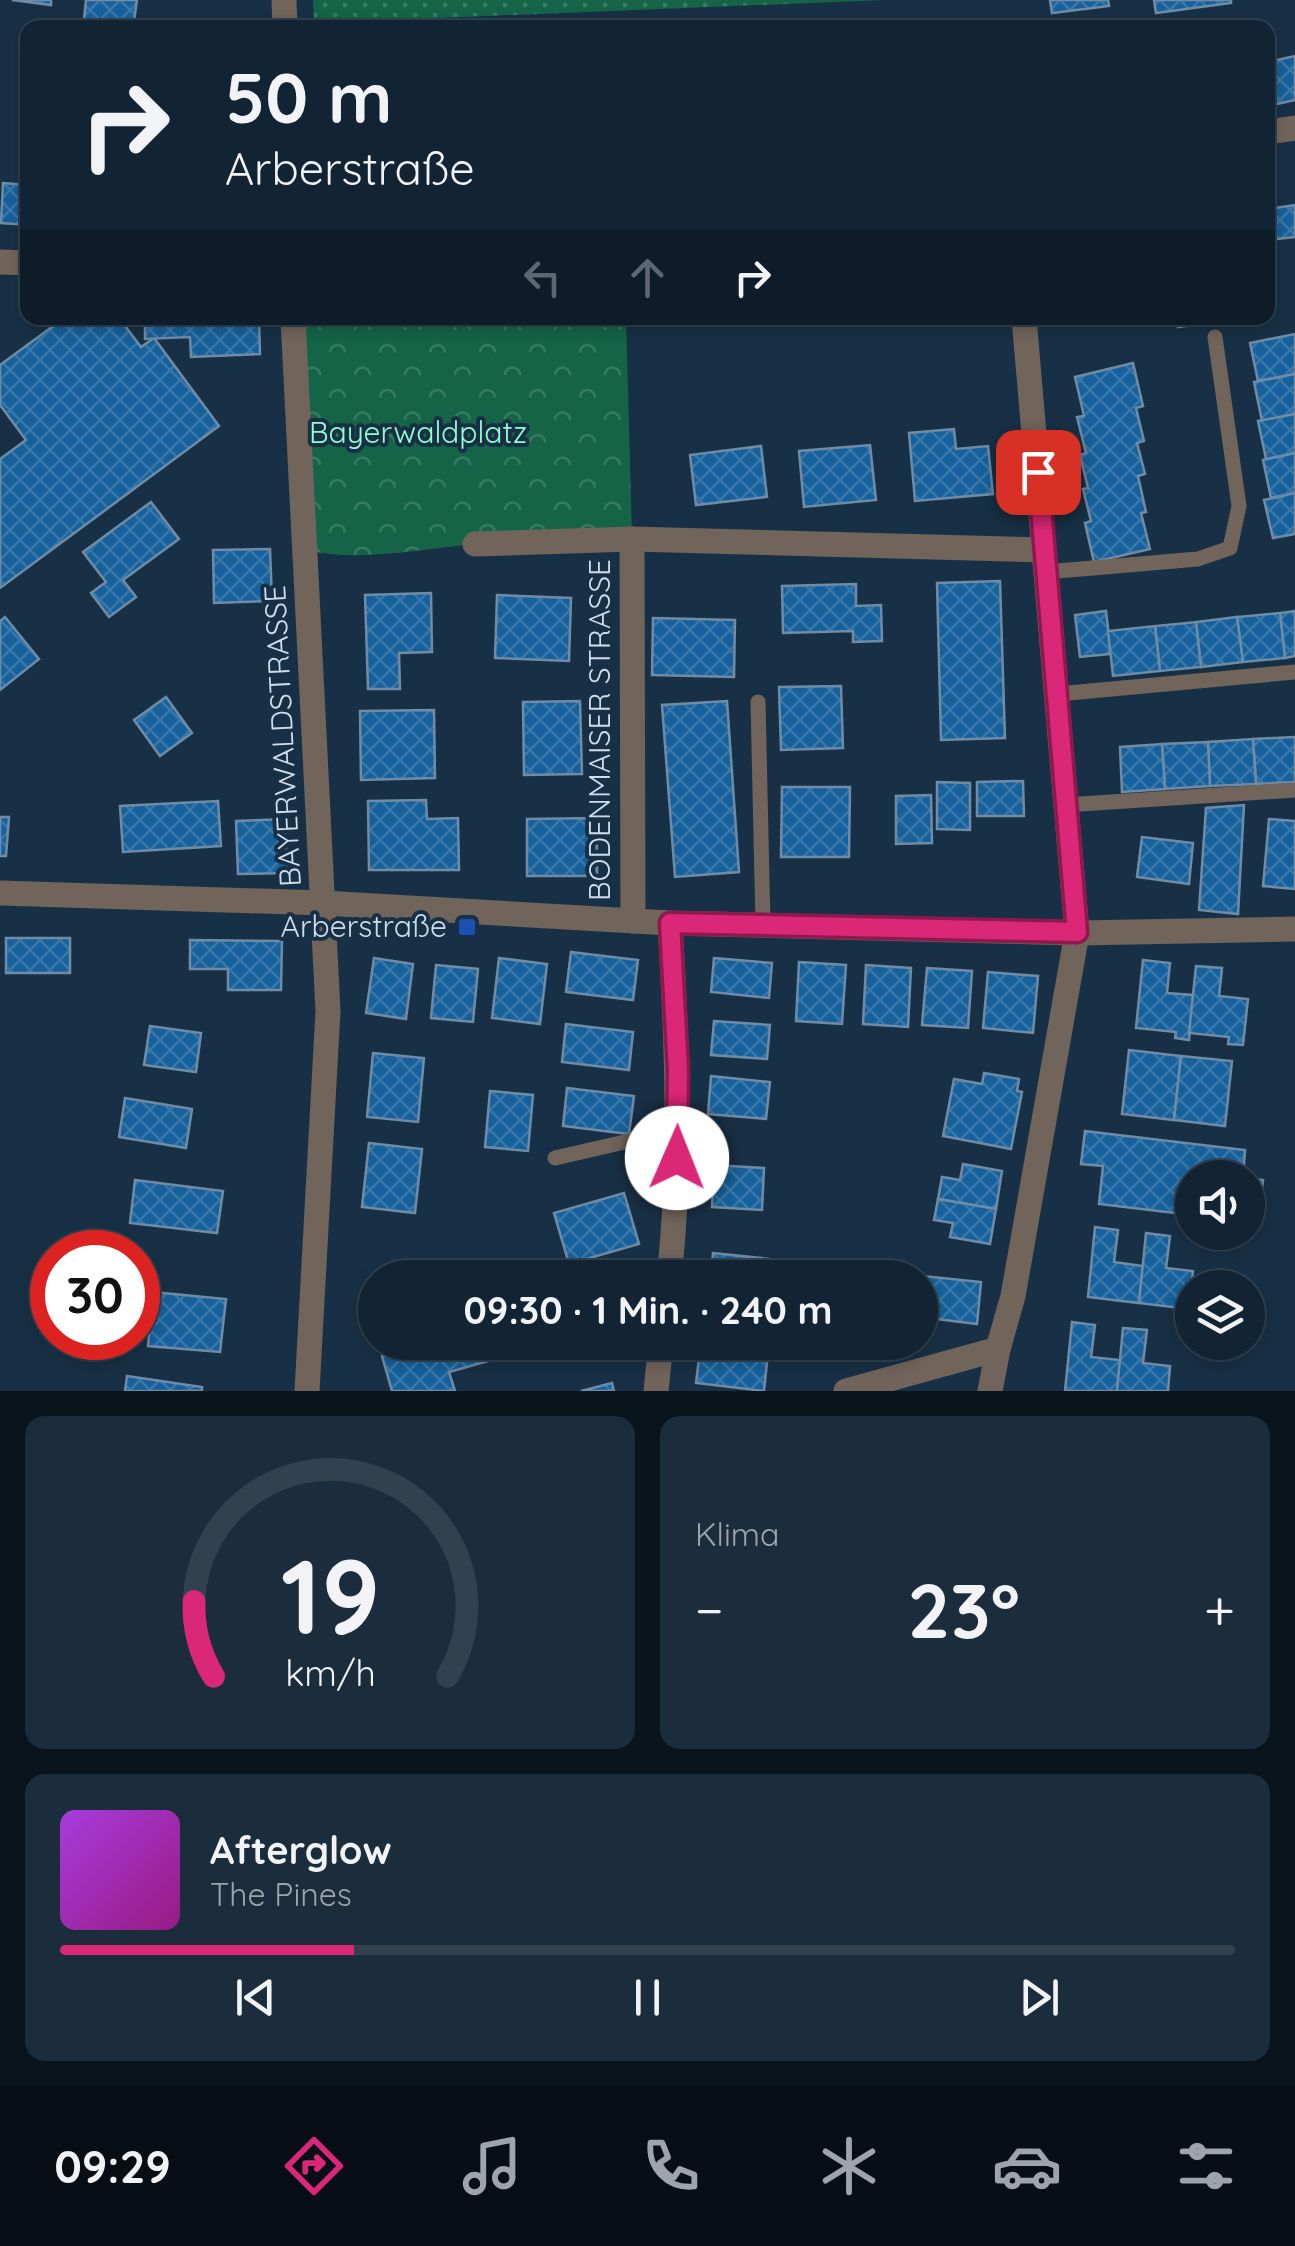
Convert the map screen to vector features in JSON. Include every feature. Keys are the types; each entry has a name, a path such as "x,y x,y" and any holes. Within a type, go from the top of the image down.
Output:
{"street":[{"name":"BAYERWALDSTRASSE","path":"293,325 328,1012 307,1391"},
{"path":"990,1391 1013,1296 1077,932 1025,325"},
{"name":"BODENMAISER STRASSE","path":"475,544 632,538 1045,561"},
{"name":"BODENMAISER STRASSE","path":"632,538 633,921"},
{"path":"0,892 323,903 670,923 1077,932 1295,929"},
{"path":"670,923 678,1070 676,1214 671,1260"},
{"path":"846,1391 998,1349"},
{"path":"656,1391 660,1360"}],"lane":[{"path":"1045,561 1198,559 1230,548 1238,506 1215,338"},
{"path":"1058,694 1295,672"},
{"path":"758,702 763,925"},
{"path":"1065,805 1295,790"},
{"path":"555,1158 677,1130"}],"green space":[{"path":"313,0 884,0 388,20 314,20"},
{"name":"Bayerwaldplatz","path":"293,325 626,325 632,539 477,544 370,555 307,550"}],"building":[{"path":"12,0 51,0 51,5"},
{"path":"86,0 137,0 134,20 84,20"},
{"path":"1050,0 1108,0 1109,6 1052,13"},
{"path":"1154,0 1231,0 1231,3 1156,13"},
{"path":"1295,56 1295,100 1275,105 1275,60"},
{"path":"3,183 20,184 20,224 1,223"},
{"path":"1295,205 1295,237 1275,239 1275,208"},
{"path":"54,325 124,325 141,347 154,338 219,426 0,588 0,459 26,440 0,405 0,365"},
{"path":"145,325 259,325 260,354 191,357 190,337 145,339"},
{"path":"1295,334 1295,374 1258,381 1250,343"},
{"path":"1133,363 1143,406 1136,408 1144,441 1137,443 1145,474 1138,476 1146,512 1141,513 1150,549 1094,562 1085,523 1091,521 1080,455 1086,453 1077,417 1084,416 1075,377"},
{"path":"1295,374 1295,414 1262,421 1254,382"},
{"path":"1295,414 1295,453 1266,459 1258,421"},
{"path":"954,429 956,449 988,446 993,494 915,501 909,433"},
{"path":"870,445 876,500 804,507 799,451"},
{"path":"761,446 767,497 696,505 690,455"},
{"path":"1295,453 1295,493 1271,498 1263,460"},
{"path":"1295,493 1295,534 1273,538 1264,500"},
{"path":"151,502 179,539 123,580 136,597 109,617 91,593 106,582 83,552"},
{"path":"270,549 272,601 214,603 213,550"},
{"path":"1000,581 1005,738 941,740 937,583"},
{"path":"856,584 856,606 881,605 882,641 853,642 853,631 783,633 782,586"},
{"path":"431,593 432,652 399,653 400,689 368,689 365,595"},
{"path":"497,595 571,598 569,661 495,658"},
{"path":"1106,611 1111,654 1080,657 1075,615"},
{"path":"1295,611 1295,656 1285,658 1280,613"},
{"path":"1280,613 1285,658 1243,662 1237,617"},
{"path":"5,617 39,659 0,690 0,621"},
{"path":"1237,617 1243,662 1201,667 1196,622"},
{"path":"653,618 735,620 734,677 652,675"},
{"path":"1196,622 1201,667 1160,671 1155,626"},
{"path":"1155,626 1160,671 1113,676 1108,631"},
{"path":"841,686 843,748 781,750 779,687"},
{"path":"166,697 192,733 160,756 134,720"},
{"path":"580,701 582,774 524,775 523,702"},
{"path":"727,701 739,872 675,877 662,705"},
{"path":"434,710 435,778 361,780 360,711"},
{"path":"1295,737 1295,782 1256,784 1253,739"},
{"path":"1253,739 1256,784 1210,786 1208,742"},
{"path":"1208,742 1210,786 1165,789 1162,744"},
{"path":"1162,744 1165,789 1122,792 1120,747"},
{"path":"1023,781 1024,816 977,816 977,782"},
{"path":"937,782 970,783 970,830 937,829"},
{"path":"782,787 850,787 849,857 781,857"},
{"path":"931,795 932,843 896,844 896,796"},
{"path":"426,800 427,819 458,818 459,870 369,870 368,801"},
{"path":"218,801 221,846 123,852 120,806"},
{"path":"1244,805 1238,914 1199,910 1206,808"},
{"path":"0,817 9,817 6,856 0,856"},
{"path":"597,818 597,876 527,876 527,819"},
{"path":"285,819 287,873 238,874 236,821"},
{"path":"1269,819 1295,821 1295,889 1263,886"},
{"path":"1142,837 1193,843 1189,884 1137,877"},
{"path":"6,938 70,938 70,973 6,973"},
{"path":"190,940 282,941 281,990 228,990 228,969 190,969"},
{"path":"571,952 638,960 633,1000 566,992"},
{"path":"374,958 413,964 406,1019 366,1013"},
{"path":"499,958 547,964 540,1024 492,1018"},
{"path":"714,958 772,963 769,998 711,992"},
{"path":"1143,960 1170,963 1167,993 1193,995 1189,1040 1175,1038 1176,1032 1136,1028"},
{"path":"799,962 846,965 842,1024 796,1021"},
{"path":"436,965 478,969 473,1022 431,1018"},
{"path":"866,965 911,968 908,1027 863,1024"},
{"path":"1196,966 1222,968 1219,996 1248,999 1243,1045 1228,1044 1229,1037 1189,1033"},
{"path":"927,968 972,971 968,1028 922,1025"},
{"path":"988,972 1038,976 1033,1033 983,1028"},
{"path":"714,1021 770,1025 767,1059 711,1055"},
{"path":"566,1024 633,1032 629,1070 562,1062"},
{"path":"150,1026 201,1033 196,1072 144,1065"},
{"path":"1129,1050 1181,1056 1174,1120 1122,1114"},
{"path":"373,1053 424,1058 418,1122 367,1117"},
{"path":"1181,1056 1232,1061 1225,1126 1174,1120"},
{"path":"984,1073 1019,1079 1017,1091 1022,1092 1011,1149 943,1136 954,1079 982,1084"},
{"path":"711,1076 770,1082 766,1119 708,1114"},
{"path":"567,1088 634,1096 629,1134 563,1126"},
{"path":"490,1091 533,1095 528,1151 485,1147"},
{"path":"125,1098 192,1109 186,1148 119,1137"},
{"path":"1085,1131 1245,1150 1244,1160 1175,1160 1175,1213 1099,1204 1103,1166 1081,1164"},
{"path":"369,1143 422,1149 415,1213 362,1207"},
{"path":"963,1164 1002,1171 996,1209 938,1199 942,1177 960,1180"},
{"path":"714,1165 764,1168 762,1210 712,1207"},
{"path":"135,1180 223,1191 217,1233 130,1223"},
{"path":"624,1193 639,1244 583,1260 568,1260 554,1213"},
{"path":"938,1199 996,1209 990,1244 950,1237 953,1223 934,1220"},
{"path":"1095,1227 1118,1230 1114,1262 1143,1266 1139,1303 1088,1297"},
{"path":"1146,1233 1170,1236 1166,1268 1184,1270 1175,1270 1175,1307 1139,1303"},
{"path":"713,1253 780,1260 712,1260"},
{"path":"938,1278 981,1282 977,1324 938,1319"},
{"path":"160,1293 226,1299 220,1352 160,1347"},
{"path":"1072,1322 1095,1325 1091,1357 1120,1360 1117,1391 1065,1391"},
{"path":"1123,1328 1147,1330 1143,1363 1170,1366 1168,1391 1117,1391"},
{"path":"383,1360 492,1360 449,1372 455,1391 392,1391"},
{"path":"699,1360 767,1360 764,1391 696,1383"},
{"path":"127,1376 202,1387 202,1391 125,1391"},
{"path":"612,1383 614,1391 581,1391"}],"place":[{"name":"Arberstraße","path":"467,927"}],"route":[{"path":"677,1158 678,1070 670,923 1077,932 1038,472"}]}
